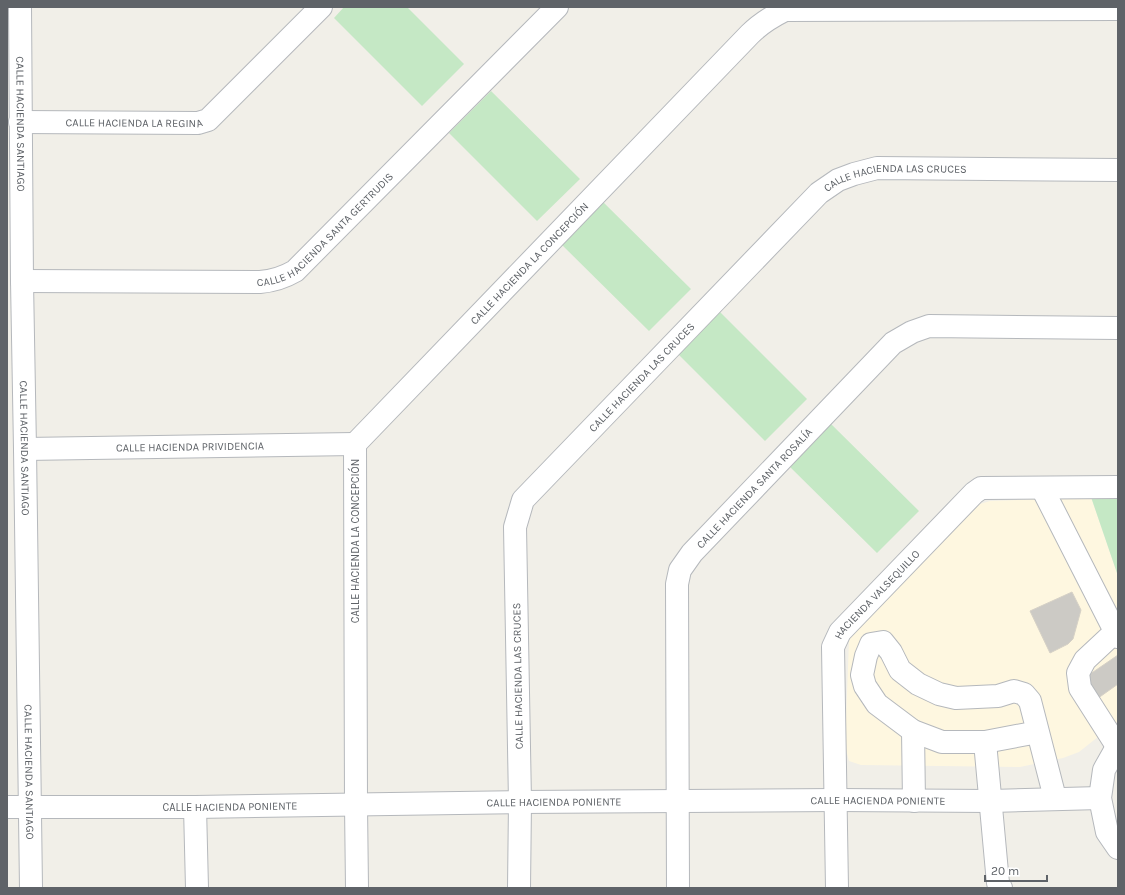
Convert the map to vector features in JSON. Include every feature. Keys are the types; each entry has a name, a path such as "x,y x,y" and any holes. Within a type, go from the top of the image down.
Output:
{"street":[{"name":"CALLE HACIENDA SANTIAGO","path":"20,7 20,122 31,888"},
{"name":"CALLE HACIENDA LA REGINA","path":"20,122 198,123 208,120 321,7"},
{"name":"CALLE HACIENDA SANTA GERTRUDIS","path":"22,281 260,282 272,281 286,277 295,271 557,7"},
{"name":"CALLE HACIENDA LA CONCEPCIÓN","path":"357,888 355,444 750,34 760,24 773,16 785,10 1118,9"},
{"name":"CALLE HACIENDA LAS CRUCES","path":"519,888 520,802 515,527 523,500 529,492 819,193 838,180 877,168 1118,170"},
{"name":"CALLE HACIENDA SANTA ROSALÍA","path":"678,888 677,584 680,570 692,553 893,343 912,332 929,326 1118,328"},
{"name":"CALLE HACIENDA PRIVIDENCIA","path":"25,449 355,444"},
{"name":"HACIENDA VALSEQUILLO","path":"837,888 837,800 833,647 840,632 974,493 981,488 1118,487"},
{"path":"1042,488 1117,635 1085,660 1078,673 1080,688 1117,745 1104,770 1100,798 1107,832 1118,848"},
{"path":"1038,732 985,742 942,742 913,731 877,704 864,686 862,675 866,656 871,644 883,642 891,652 900,670 918,684 939,694 956,698 998,696 1014,691 1024,694 1030,701 1056,798"},
{"path":"834,678 862,675"},
{"path":"913,731 914,801"},
{"path":"985,742 998,883 1001,888"},
{"name":"CALLE HACIENDA PONIENTE","path":"7,807 356,806 520,802 837,800 991,801 1056,798 1100,798"},
{"path":"195,807 197,888"}],"shaded area":[{"path":"1091,497 1118,576 1118,721 1079,752 1063,758 1020,767 861,765 849,761 845,746 849,641 853,628 980,504 990,501"}],"green space":[{"path":"344,7 407,7 464,64 422,106 334,18"},
{"path":"491,91 580,179 537,221 449,133"},
{"path":"602,201 691,289 649,331 560,243"},
{"path":"719,311 807,399 765,441 677,353"},
{"path":"830,423 919,511 877,553 788,465"},
{"path":"1091,497 1118,497 1118,576"}],"building":[{"path":"1072,592 1081,610 1073,639 1068,644 1050,653 1030,611"},
{"path":"1118,655 1118,684 1094,701 1080,681"}]}
